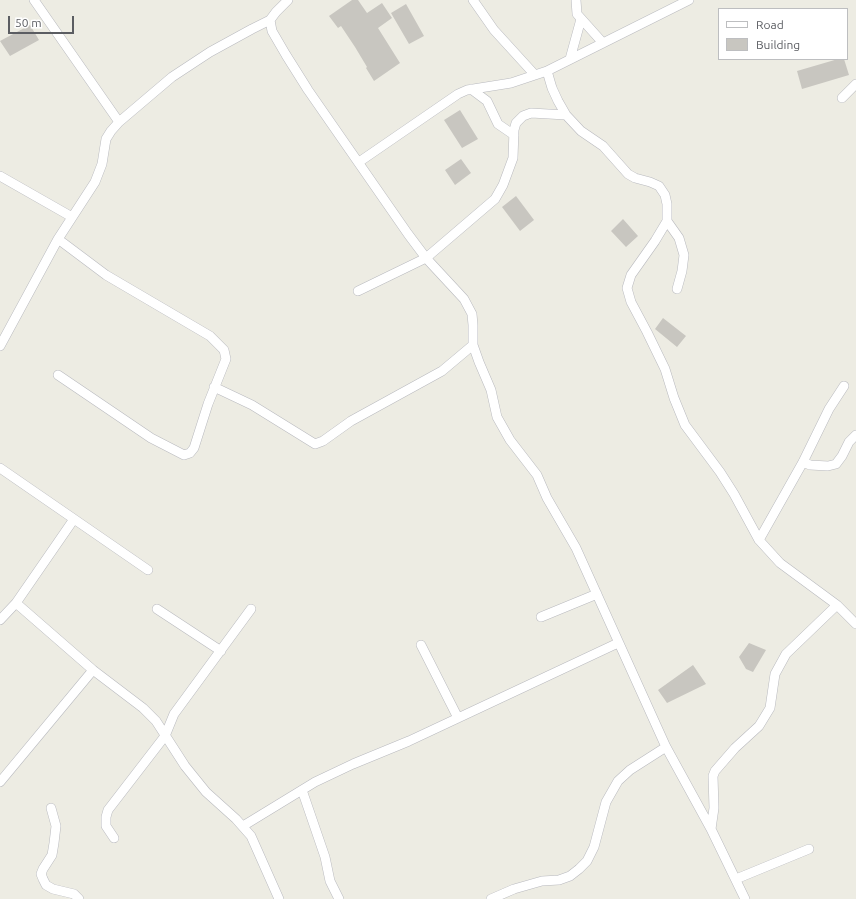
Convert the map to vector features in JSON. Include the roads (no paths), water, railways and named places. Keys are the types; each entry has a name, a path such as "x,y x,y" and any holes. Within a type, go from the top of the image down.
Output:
{"street":[{"path":"34,0 119,122"},
{"path":"0,346 58,239 95,182 102,164 106,139 111,131 119,122 172,77 210,52 270,20 288,0"},
{"path":"473,0 494,30 535,75"},
{"path":"576,0 577,14 603,43"},
{"path":"359,162 458,94 471,89 511,83 547,71 689,0"},
{"path":"270,20 272,31 308,90 408,234 426,258 464,300 472,314 473,345 491,390 497,417 510,440 537,475 547,498 576,548 666,747 711,829 745,899"},
{"path":"570,59 581,20"},
{"path":"547,71 552,88 566,115 581,131 603,146 628,174 635,178 659,186 665,195 667,221 679,238 684,255 682,271 677,289"},
{"path":"842,98 856,84"},
{"path":"471,89 487,101 498,124 514,135"},
{"path":"358,291 426,258 495,199 503,185 513,158 514,130 516,123 523,116 531,113 566,115"},
{"path":"0,176 72,217"},
{"path":"667,221 655,241 630,275 627,288 631,302 665,369 674,398 685,425 724,478 759,540 780,563 837,605 856,624"},
{"path":"58,239 106,275 210,336 224,350 226,359 214,387 194,448 190,453 184,455 151,438 58,375"},
{"path":"214,387 252,405 316,444 323,441 351,421 442,371 473,345"},
{"path":"759,540 803,462 829,409 844,386"},
{"path":"803,462 810,465 828,466 836,464 849,442 856,435"},
{"path":"0,468 148,570"},
{"path":"0,620 16,603 74,519"},
{"path":"541,617 597,594"},
{"path":"16,603 93,670 143,708 156,721 184,766 206,792 243,826 251,836 279,899"},
{"path":"711,829 714,808 712,776 714,771 758,726 770,708 775,674 786,654 837,605"},
{"path":"157,609 221,651"},
{"path":"114,838 106,826 108,810 166,736 174,714 251,609"},
{"path":"243,826 315,782 458,718 618,643"},
{"path":"421,645 458,718"},
{"path":"0,782 93,670"},
{"path":"490,899 514,889 542,881 559,880 570,876 579,869 587,861 594,847 606,802 618,781 630,770 666,747"},
{"path":"302,790 325,857 330,881 339,899"},
{"path":"51,808 56,826 54,844 52,855 41,874 46,884 52,889 74,894 79,899"},
{"path":"736,879 809,849"}]}
